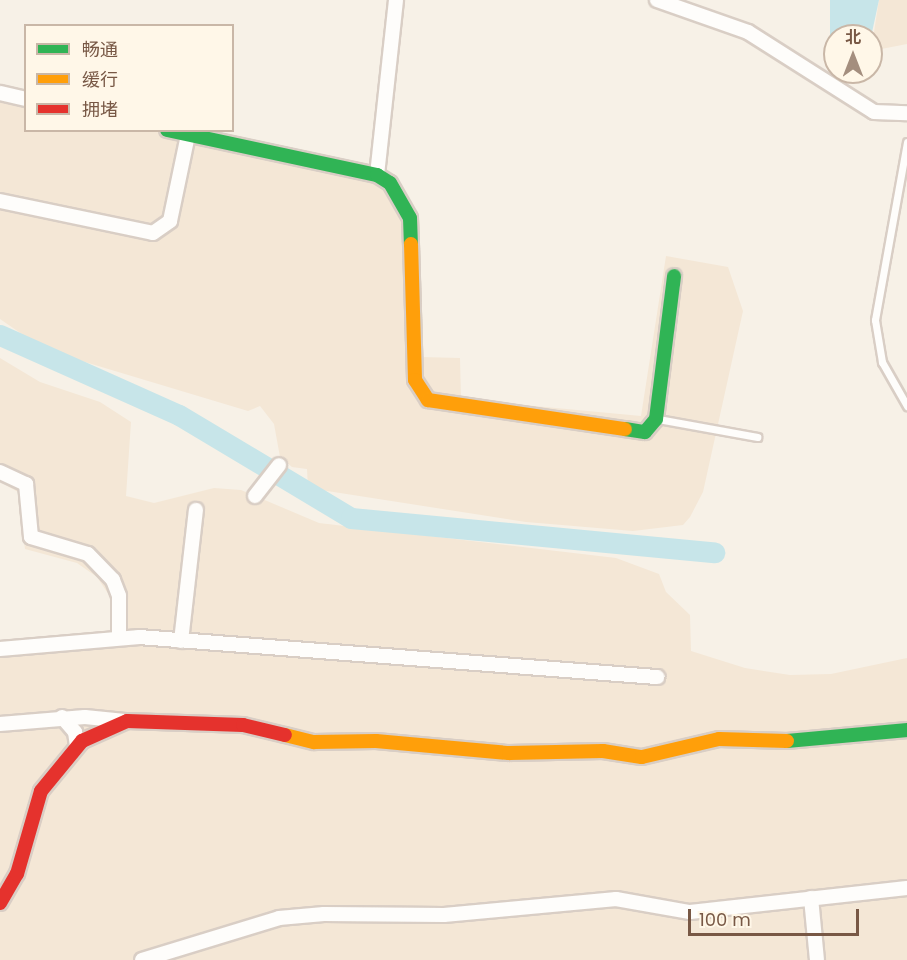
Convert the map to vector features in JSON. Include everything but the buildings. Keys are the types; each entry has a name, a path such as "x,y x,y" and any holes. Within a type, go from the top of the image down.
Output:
{"street":[{"path":"377,175 396,0"},
{"path":"657,0 748,32 874,112 907,113"},
{"path":"0,93 24,99"},
{"path":"175,132 377,175 390,183 410,218 415,380 428,400 645,432 656,418 674,276"},
{"path":"0,201 153,233 170,221 188,135"},
{"path":"255,496 279,465"},
{"path":"0,472 26,484 31,537 88,554 113,580 119,596 120,638"},
{"path":"181,641 196,510"},
{"path":"0,649 120,638 657,677"},
{"path":"62,717 75,732 76,746"},
{"path":"0,724 62,717 243,725 314,742 387,741 510,753 603,751 642,757 719,739 818,742 907,730"},
{"path":"0,903 17,874 41,791 76,746 109,725 128,721"},
{"path":"142,960 279,918 324,914 444,915 615,899 690,912 907,888"},
{"path":"811,898 817,960"}],"lane":[{"path":"907,142 887,229 875,320 882,362 907,406"},
{"path":"656,418 758,437"}],"shaded area":[{"path":"879,0 907,0 907,44 883,49 883,24 875,24"},
{"path":"0,85 24,90 24,132 211,132 403,191 421,357 460,358 461,399 641,416 666,256 728,267 743,311 703,492 690,517 683,525 633,531 526,522 308,488 307,469 292,467 280,457 274,424 260,406 248,411 45,350 0,319"},
{"path":"0,358 40,382 100,402 131,422 126,496 154,503 214,488 241,490 319,523 616,558 659,574 666,592 690,615 691,651 745,668 790,675 831,674 907,658 907,960 0,960 0,654 115,642 111,598 97,577 77,563 25,549 18,492 0,482"}],"water":[{"path":"830,0 879,0 874,24 830,24"}],"waterway":[{"path":"0,335 179,415 351,518 714,552"}],"traffic: fast":[{"path":"176,132 377,175 390,183 410,218 411,244"},
{"path":"625,429 645,432 656,419 674,276"},
{"path":"787,741 907,730"}],"traffic: slow":[{"path":"411,244 415,380 428,400 625,429"},
{"path":"285,735 314,742 376,741 509,753 603,751 642,757 719,739 787,741"}],"traffic: jam":[{"path":"0,903 17,874 41,791 82,741 127,721 243,725 285,735"}]}
